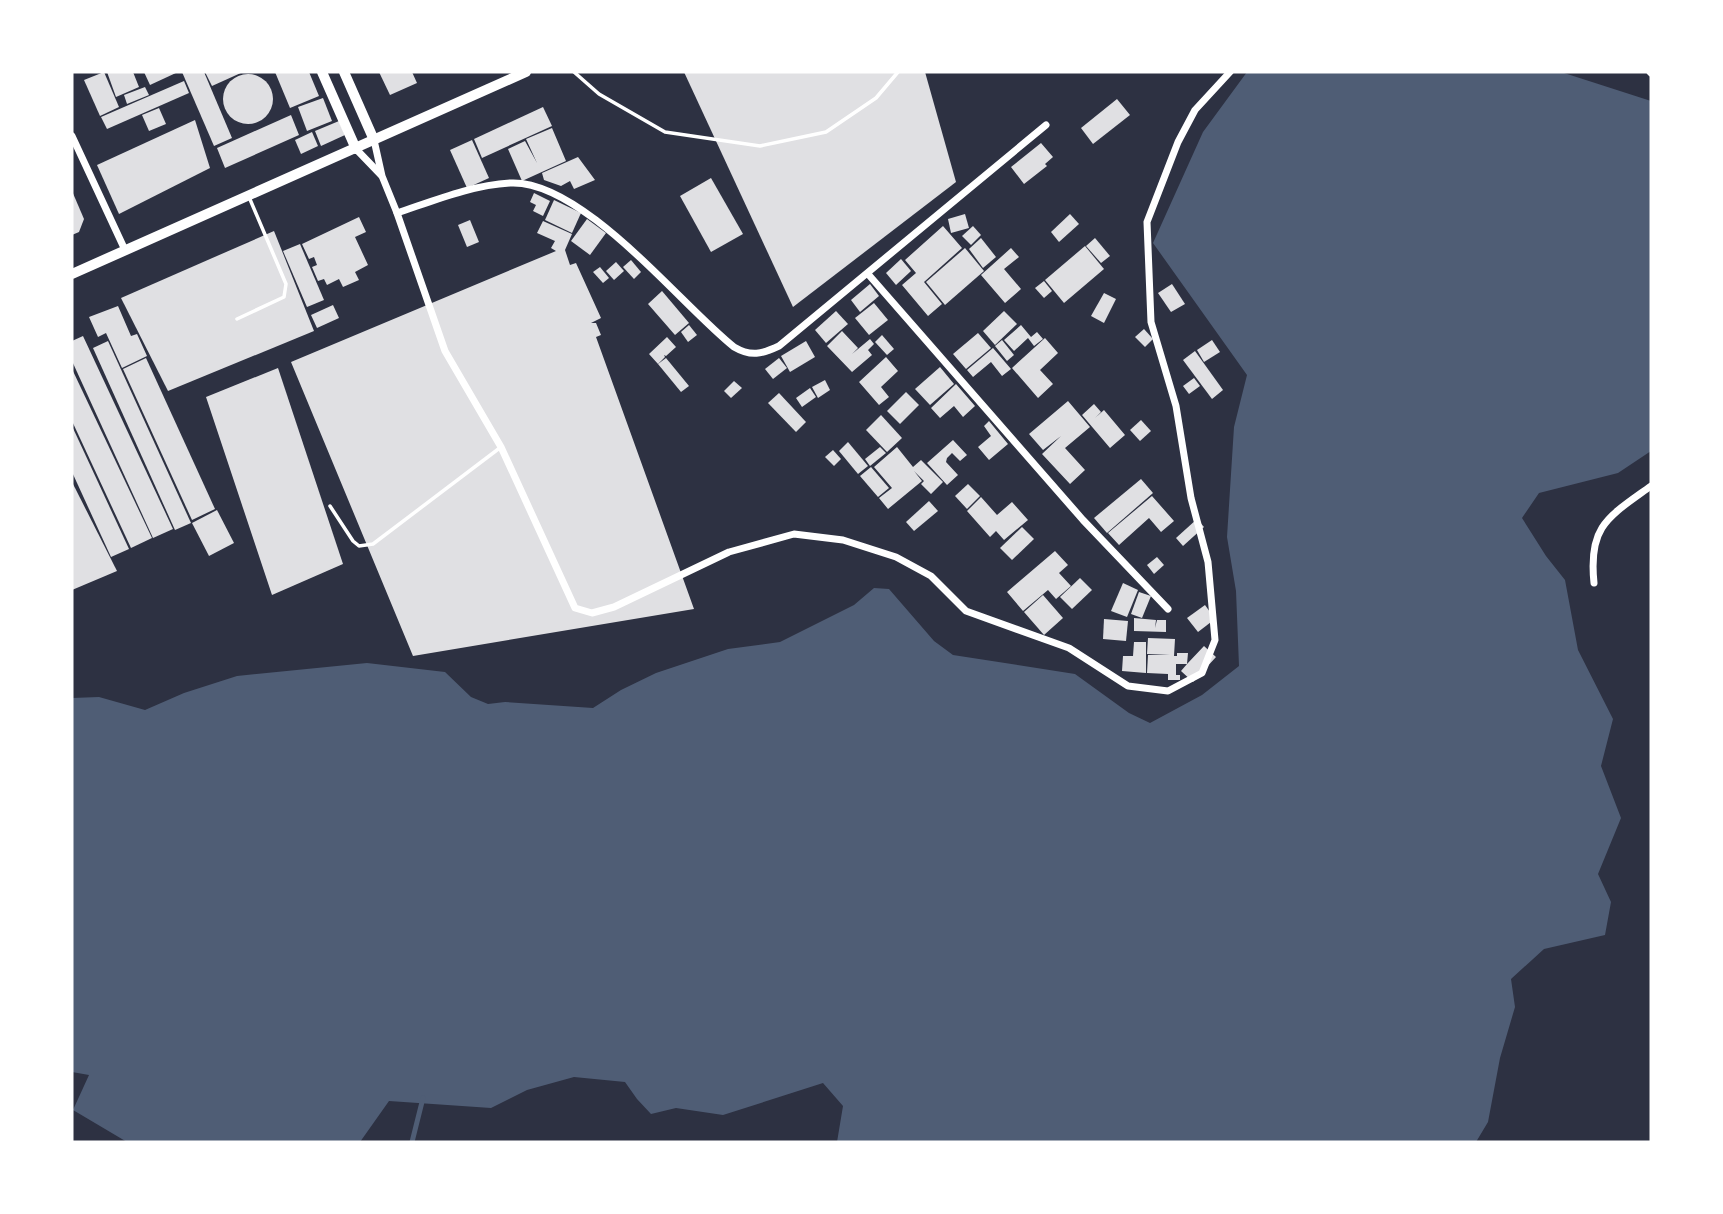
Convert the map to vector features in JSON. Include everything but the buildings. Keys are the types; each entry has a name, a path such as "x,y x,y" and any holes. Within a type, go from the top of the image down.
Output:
{"main road":[{"path":"72,274 526,72"}],"street":[{"path":"321,72 356,149 382,176"},
{"path":"344,72 374,140 382,176 445,351 500,447 575,608 592,612 614,607 729,552 761,542 794,534 843,540 896,557 931,576 966,611 1069,648 1128,686 1168,691 1202,673 1215,640 1208,562 1191,498 1176,406 1151,322 1147,222 1178,142 1195,110 1230,72"},
{"path":"397,213 456,195 512,183 534,187 557,196 599,222 723,338 750,355 779,346 1046,125"},
{"path":"72,136 125,250"},
{"path":"868,274 1083,520 1168,608"},
{"path":"1594,583 1591,559 1595,538 1605,523 1621,508 1651,486"}],"lane":[{"path":"574,72 598,94 665,132 761,146 826,132 876,98 898,72"},
{"path":"237,318 284,297 286,292 286,284 248,196"},
{"path":"330,506 353,541 359,546 373,544 500,447"}],"water":[{"path":"1247,72 1561,72 1651,101 1651,451 1618,473 1539,493 1522,518 1565,580 1578,650 1613,719 1601,766 1621,818 1598,874 1611,902 1605,935 1544,949 1511,979 1515,1007 1500,1058 1488,1122 1476,1142 837,1142 843,1106 823,1083 723,1115 676,1108 651,1114 625,1082 574,1077 527,1090 491,1108 389,1101 360,1142 127,1142 73,1110 89,1075 72,1072 72,698 99,697 145,710 184,693 237,676 367,663 445,672 471,697 488,704 505,702 593,708 621,690 656,673 728,649 780,642 854,605 874,588 889,589 934,641 953,655 1075,674 1129,713 1150,723 1202,695 1239,666 1236,591 1227,537 1234,427 1247,375 1153,243 1203,132"}],"waterway":[{"path":"412,1142 423,1098"}]}
